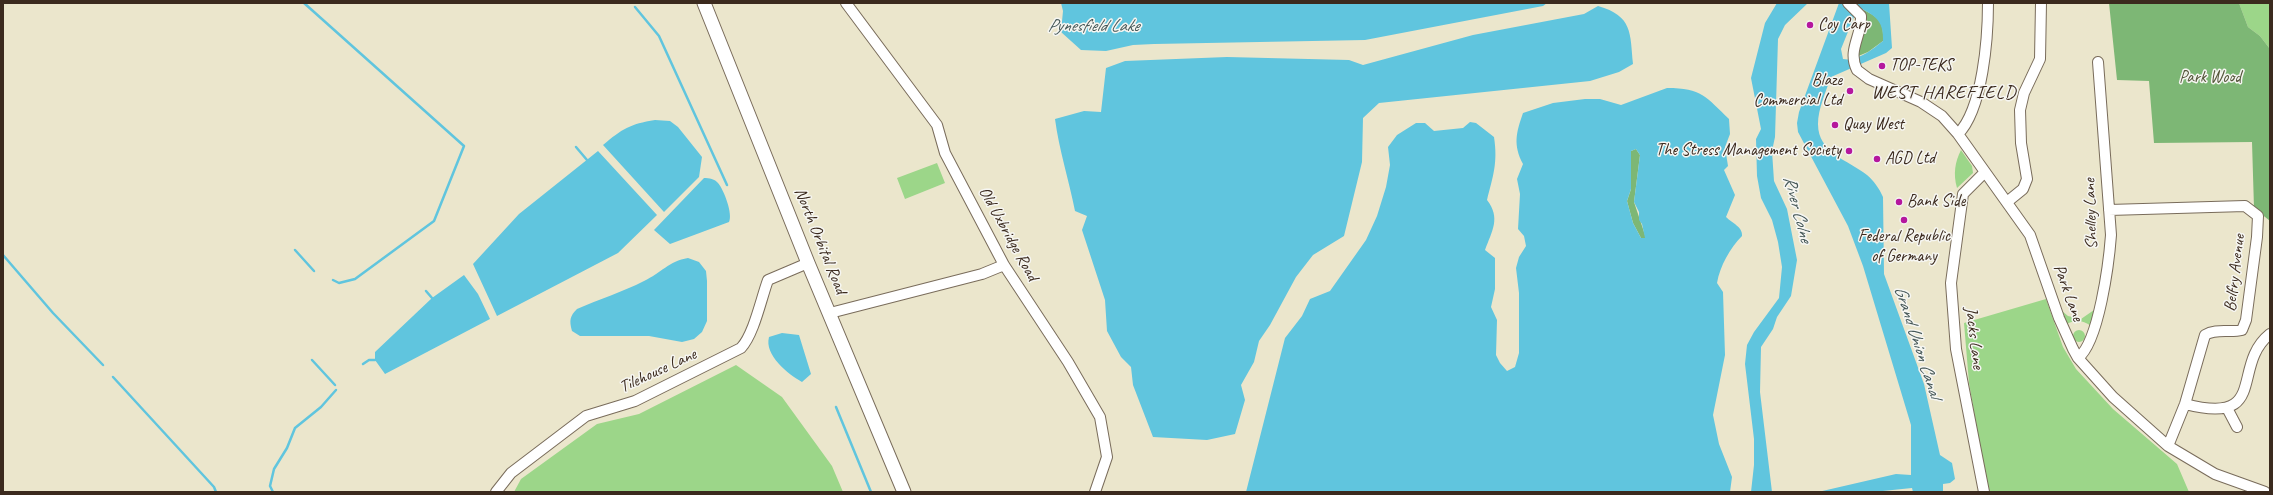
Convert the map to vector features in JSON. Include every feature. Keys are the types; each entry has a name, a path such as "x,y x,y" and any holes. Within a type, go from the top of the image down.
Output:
{"main road":[{"name":"North Orbital Road","path":"704,3 808,263 904,492"}],"street":[{"name":"Old Uxbridge Road","path":"846,3 937,125 945,153 1004,265 1068,362 1100,417 1107,457 1094,492"},
{"name":"Park Lane","path":"1848,3 1860,13 1861,19 1853,48 1856,70 1869,79 1921,102 1942,116 1958,134 2030,235 2059,318 2078,358 2113,397 2168,446 2215,474 2265,492"},
{"path":"1958,134 1968,122 1981,77 1986,47 1988,3"},
{"path":"2007,202 2023,189 2027,179 2022,143 2020,110 2024,93 2040,59 2041,3"},
{"name":"Shelley Lane","path":"2078,358 2088,349 2094,334 2110,254 2111,235 2098,62"},
{"name":"Jacks Lane","path":"1984,172 1963,194 1951,283 1956,349 1984,492"},
{"name":"Belfry Avenue","path":"2109,210 2245,206 2258,216 2257,237 2246,320 2242,330 2230,333 2212,331 2205,335 2185,404 2168,446"},
{"name":"Tilehouse Lane","path":"496,492 512,473 586,416 635,401 741,348 745,343 751,328 768,280 808,263"},
{"path":"830,313 982,274 1004,265"},
{"path":"2185,404 2205,409 2227,408 2240,398 2259,347 2270,334"},
{"path":"2227,408 2237,427"}],"green space":[{"name":"Park Wood","path":"2109,3 2239,3 2248,27 2260,36 2270,49 2270,221 2254,208 2252,142 2154,143 2149,81 2117,80"},
{"path":"2239,3 2270,3 2270,49 2260,36 2248,27"},
{"path":"1864,10 1874,16 1882,25 1883,41 1868,52 1856,57 1865,19"},
{"path":"1636,149 1640,155 1634,202 1646,238 1641,238 1633,223 1627,201 1631,189 1631,151"},
{"path":"1961,150 1972,166 1973,173 1957,188 1955,168"},
{"path":"937,163 945,183 905,199 897,178"},
{"path":"2046,299 2063,347 2076,369 2113,409 2177,464 2189,492 1988,492 1969,383 1964,323"},
{"path":"2094,310 2091,326 2080,321 2067,324 2062,311 2068,316 2081,319"},
{"path":"2077,330 2081,330 2085,336 2081,342 2077,342 2073,338 2073,334"},
{"path":"736,365 782,397 832,466 843,492 514,492 521,479 597,424 639,414"}],"water":[{"name":"Pynesfield Lake","path":"1061,3 1547,3 1543,6 1365,40 1154,44 1133,45 1106,51 1081,50 1061,32 1063,11"},
{"path":"1777,3 1808,3 1785,25 1778,39 1775,137 1772,151 1774,181 1787,209 1797,260 1791,296 1777,317 1773,329 1761,347 1760,392 1772,492 1751,492 1754,465 1754,439 1745,364 1747,345 1754,332 1779,298 1782,267 1778,242 1772,220 1761,198 1757,176 1756,139 1761,129 1751,78 1765,23"},
{"path":"1839,3 1889,3 1892,48 1886,53 1831,77 1818,118 1819,134 1828,149 1835,155 1867,175 1876,185 1883,197 1884,274 1924,384 1940,455 1952,463 1955,479 1950,483 1943,484 1943,492 1913,492 1912,488 1873,492 1818,492 1896,474 1911,475 1911,425 1863,266 1848,226 1798,132 1797,123 1799,112","holes":["1858,7 1874,16 1880,24 1882,28 1883,41 1859,57 1854,59 1843,59 1841,49"]},
{"path":"1598,6 1618,15 1628,27 1633,64 1619,72 1590,81 1379,103 1363,118 1362,162 1344,236 1313,255 1296,277 1270,325 1259,341 1254,362 1241,385 1245,400 1235,434 1207,440 1153,437 1133,385 1131,367 1121,357 1107,331 1105,300 1082,230 1087,216 1075,211 1055,119 1084,111 1101,112 1106,68 1125,61 1227,57 1349,60 1363,65 1473,35 1584,14"},
{"path":"1667,88 1679,88 1702,95 1729,119 1730,134 1725,147 1728,166 1724,170 1735,195 1726,217 1741,230 1742,236 1733,246 1726,258 1720,270 1717,283 1723,292 1725,355 1713,415 1719,444 1732,477 1730,492 1246,492 1285,338 1302,316 1310,299 1330,291 1366,240 1377,216 1386,187 1390,165 1388,147 1397,135 1416,123 1425,123 1434,131 1463,128 1470,122 1476,123 1494,137 1495,162 1487,200 1494,213 1494,225 1485,250 1495,258 1495,289 1491,307 1497,320 1496,355 1500,363 1507,371 1515,367 1519,353 1519,293 1516,268 1519,257 1526,246 1524,236 1518,229 1520,194 1517,179 1523,164 1518,151 1517,133 1523,113 1553,103 1585,99 1600,99 1621,105","holes":["1636,149 1640,155 1634,202 1639,212 1639,220 1642,224 1645,238 1641,238 1633,223 1627,201 1631,189 1631,151"]},
{"path":"655,120 670,121 678,127 702,157 699,177 664,212 603,145 633,125"},
{"path":"598,151 657,215 618,253 497,316 473,264 519,214"},
{"path":"704,178 714,180 720,186 729,208 729,222 670,244 654,230"},
{"path":"688,258 699,262 706,271 707,281 707,321 702,332 694,339 682,342 649,336 580,336 572,331 571,318 577,309 636,285 650,278 670,264"},
{"path":"464,275 478,294 490,319 385,374 375,360 375,352 432,298"},
{"path":"782,333 799,335 811,374 802,382 778,363 770,350 768,344 769,337"}],"waterway":[{"path":"304,3 464,146 434,221 355,279 339,283 333,280"},
{"path":"635,7 659,36 727,185"},
{"path":"576,147 587,160"},
{"path":"295,250 314,271"},
{"path":"3,255 53,313 103,365"},
{"path":"426,291 432,298"},
{"path":"312,360 335,385"},
{"path":"363,364 369,360 375,360"},
{"path":"113,377 214,487 216,492"},
{"path":"273,492 270,486 274,469 287,448 295,428 321,407 336,390"},
{"path":"836,407 871,492"}],"place":[{"name":"Coy Carp","path":"1810,25"},
{"name":"TOP-TEKS","path":"1882,66"},
{"name":"Blaze Commercial Ltd","path":"1850,91"},
{"name":"Quay West","path":"1835,125"},
{"name":"The Stress Management Society","path":"1849,151"},
{"name":"AGD Ltd","path":"1877,159"},
{"name":"Bank Side","path":"1899,202"},
{"name":"Federal Republic of Germany","path":"1904,220"}],"district":[{"name":"WEST HAREFIELD","path":"1944,93"}],"water label":[{"name":"River Colne","path":"1797,209"},
{"name":"Grand Union Canal","path":"1917,342"}]}
